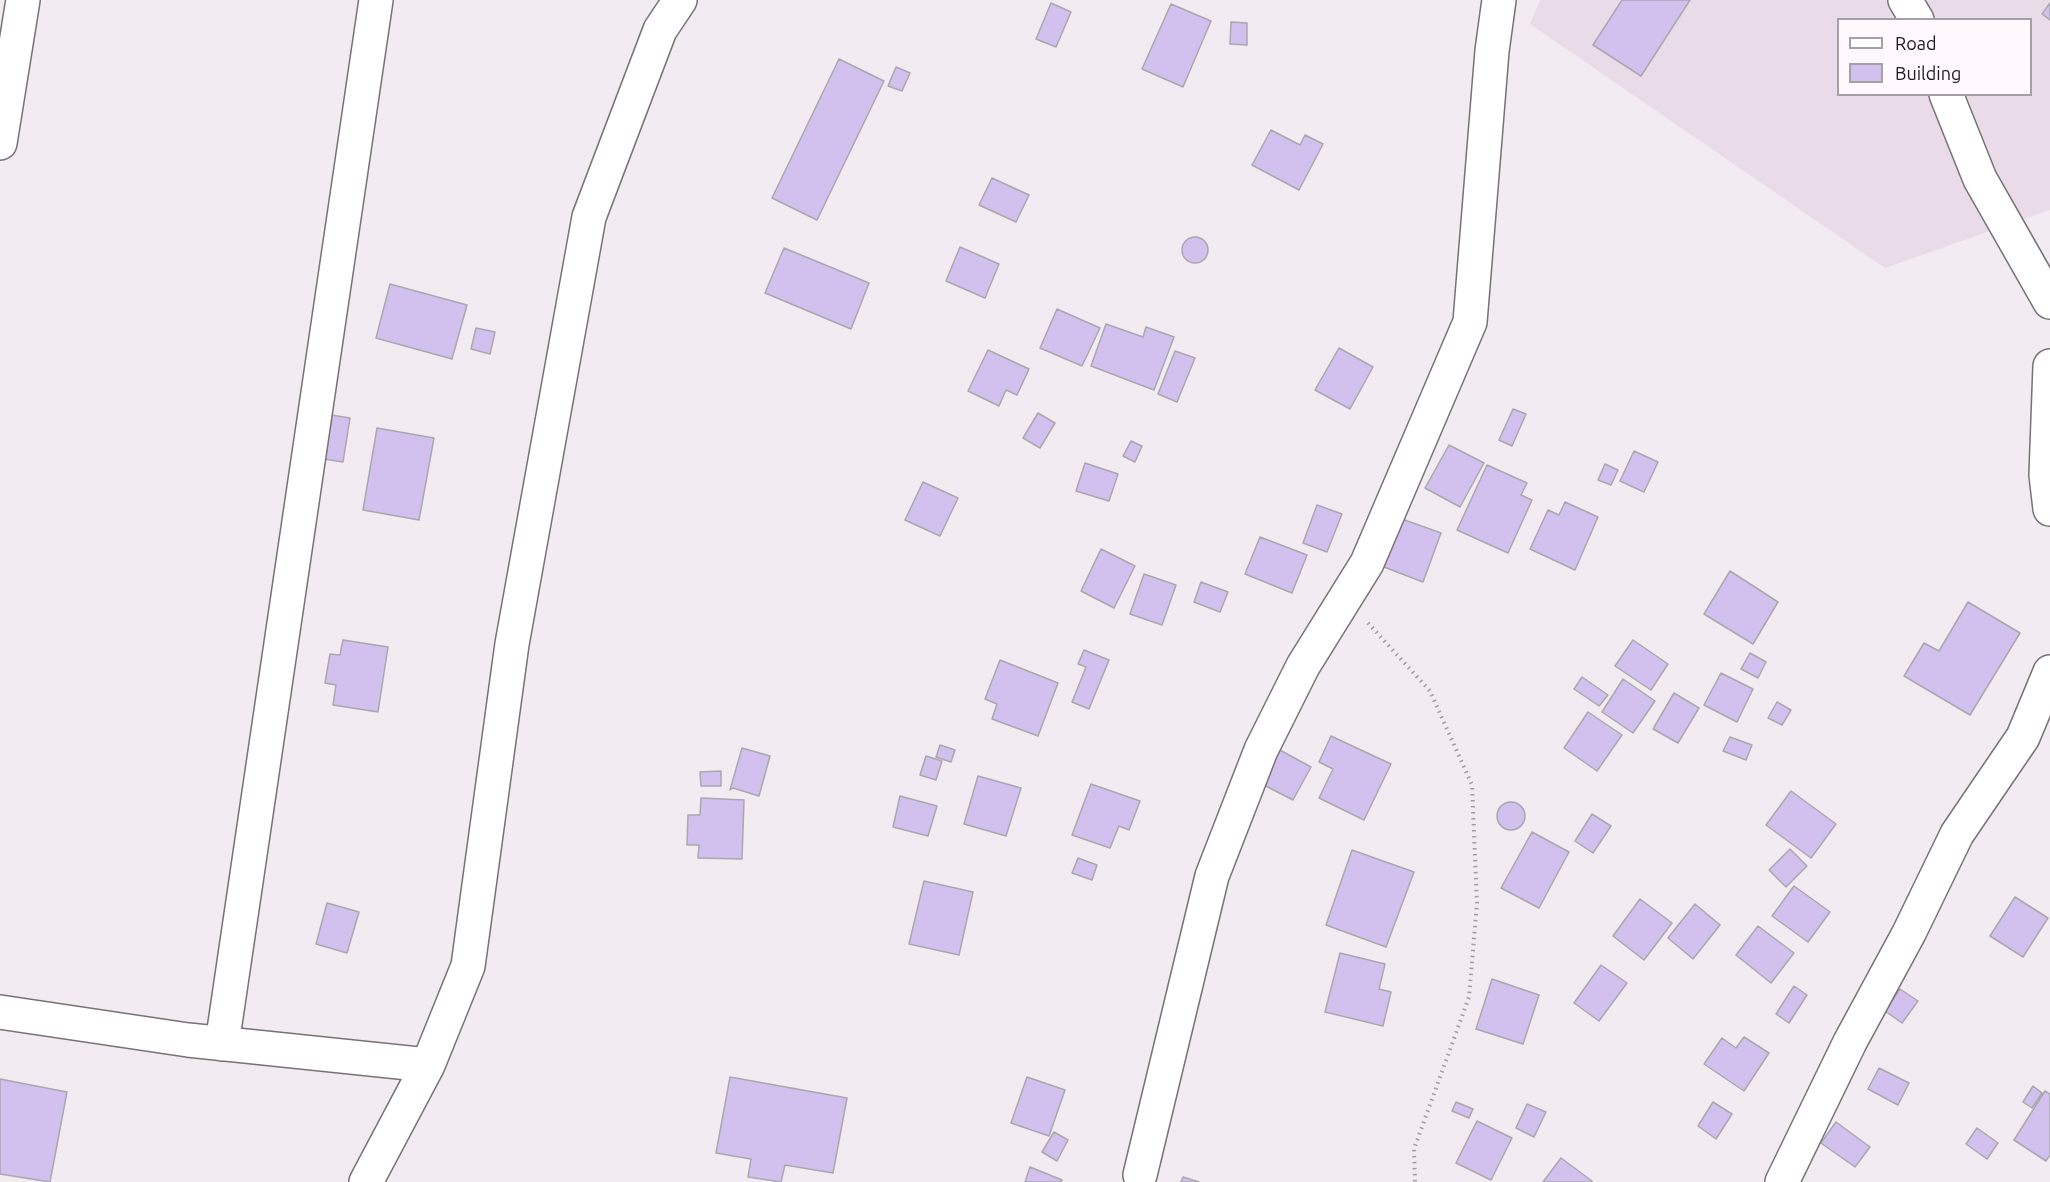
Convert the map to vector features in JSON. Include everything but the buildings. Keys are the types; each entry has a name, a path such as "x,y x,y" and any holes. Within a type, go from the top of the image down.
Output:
{"street":[{"path":"0,143 4,97 23,0"},
{"path":"222,1044 376,0"},
{"path":"366,1182 429,1065 468,966 512,644 589,217 660,30 680,0"},
{"path":"1140,1175 1212,876 1261,750 1303,666 1367,563 1470,322 1492,51 1499,0"},
{"path":"1947,96 1980,179 2050,302"},
{"path":"2050,366 2046,475 2050,509"},
{"path":"1782,1182 1850,1042 1909,933 1957,834 2023,736 2050,672"},
{"path":"0,1012 222,1044 429,1065"}],"path":[{"path":"1345,598 1430,691 1472,785 1477,903 1469,998 1414,1149 1414,1182"}],"shaded area":[{"path":"1540,0 2050,0 2050,210 1885,268 1530,24"}]}
